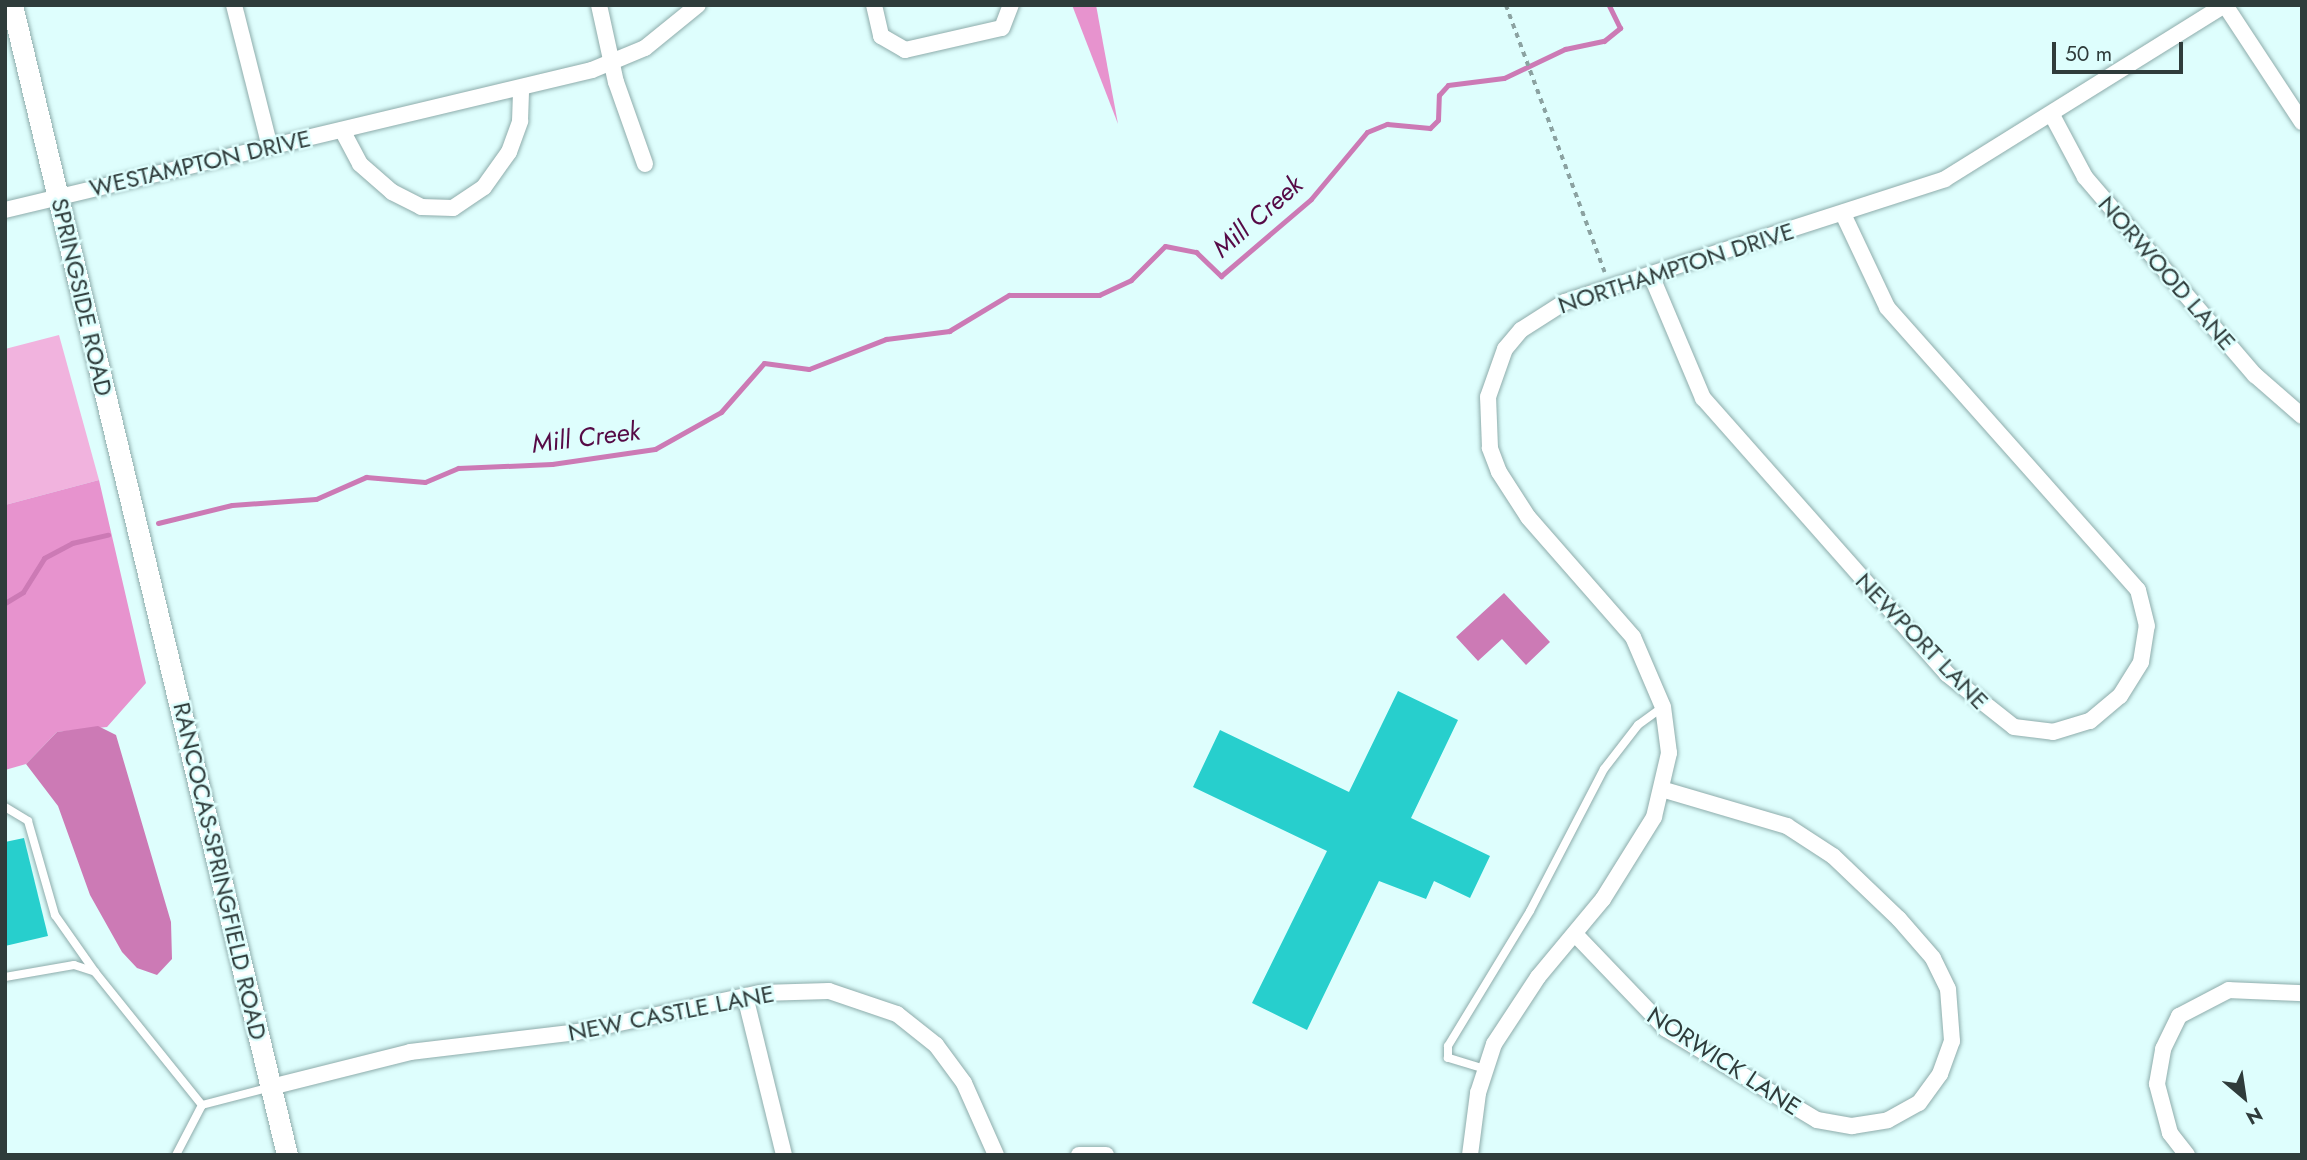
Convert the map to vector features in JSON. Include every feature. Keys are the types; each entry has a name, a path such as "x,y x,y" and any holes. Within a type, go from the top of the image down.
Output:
{"main road":[{"name":"SPRINGSIDE ROAD","path":"12,5 152,588"},
{"name":"RANCOCAS-SPRINGFIELD ROAD","path":"152,588 287,1155"}],"street":[{"path":"234,5 270,147"},
{"path":"599,5 612,64 645,164"},
{"name":"WESTAMPTON DRIVE","path":"5,210 612,64 645,48 698,5"},
{"path":"874,5 881,36 905,50 1002,28 1011,5"},
{"path":"2224,5 2302,122"},
{"name":"NORTHAMPTON DRIVE","path":"1470,1155 1485,1069 1507,1021 1630,858 1665,790 1669,753 1663,707 1633,637 1512,495 1490,448 1487,423 1494,372 1521,330 1565,302 1945,179 2052,115 2224,5"},
{"path":"342,130 360,164 392,191 421,207 453,208 484,187 509,152 520,121 521,88"},
{"name":"NORWOOD LANE","path":"2052,115 2085,177 2255,375 2302,416"},
{"name":"NEWPORT LANE","path":"1651,275 1703,398 1947,674 2014,726 2053,732 2090,721 2120,696 2141,662 2147,626 2138,590 1887,307 1864,270 1843,214"},
{"name":"NORWICK LANE","path":"1575,934 1666,1029 1817,1120 1852,1126 1888,1120 1919,1103 1940,1074 1952,1041 1948,989 1933,958 1899,919 1833,856 1787,826 1665,790"},
{"path":"2187,1155 2170,1133 2158,1084 2163,1049 2179,1016 2229,990 2302,993"},
{"name":"NEW CASTLE LANE","path":"271,1087 410,1052 577,1032 746,996 829,991 897,1014 951,1063 996,1155"},
{"path":"746,996 784,1155"},
{"path":"1079,1155 1106,1155"}],"lane":[{"path":"1485,1069 1448,1058 1448,1046 1586,806 1638,725 1663,707"},
{"path":"5,807 28,821 55,915 95,972 202,1105"},
{"path":"5,977 74,965 95,972"},
{"path":"176,1155 202,1105 271,1087"}],"path":[{"path":"1506,5 1611,289"}],"shaded area":[{"path":"1072,5 1096,5 1118,124"},
{"path":"59,335 99,480 5,505 5,349"},
{"path":"99,480 146,683 107,727 57,732 26,764 5,770 5,505"},
{"path":"1504,593 1550,642 1526,665 1502,639 1478,661 1456,637"},
{"path":"98,726 116,735 171,922 172,959 157,975 137,968 122,952 90,895 58,806 26,764 57,732"}],"building":[{"path":"1398,691 1458,720 1411,818 1490,856 1470,898 1434,881 1426,899 1379,881 1307,1030 1252,1003 1327,851 1193,787 1220,730 1349,792"},
{"path":"24,838 48,936 5,946 5,842"}],"waterway":[{"name":"Mill Creek","path":"158,523 232,505 316,499 366,477 425,482 458,468 552,464 655,449 721,412 764,363 809,369 886,339 949,331 1009,295 1099,295 1131,280 1165,246 1196,252 1221,276 1311,199 1367,132 1387,124 1430,128 1438,120 1439,95 1448,85 1504,78 1565,49 1604,41 1620,28 1609,5"},
{"name":"Mill Creek","path":"5,603 23,592 44,558 72,543 108,535"}]}
